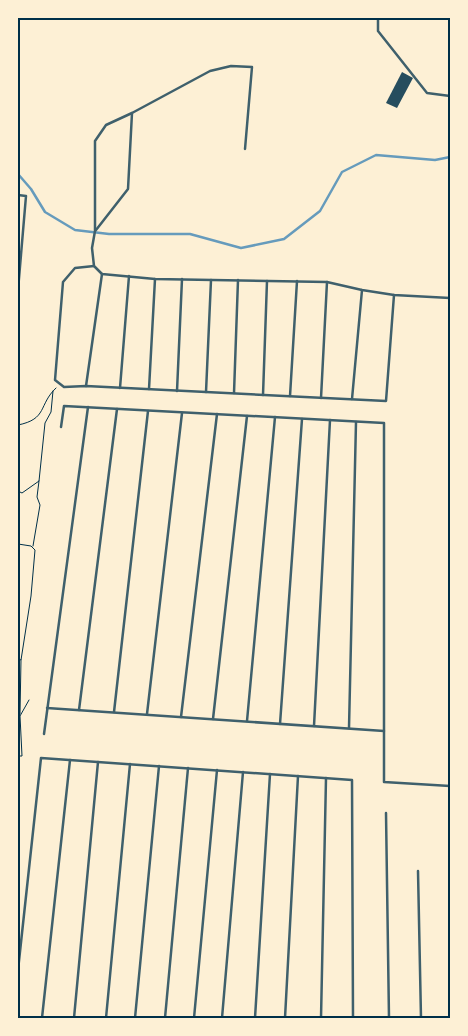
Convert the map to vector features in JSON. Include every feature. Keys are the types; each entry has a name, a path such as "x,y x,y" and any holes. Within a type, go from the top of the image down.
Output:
{"lane":[{"path":"378,18 378,31 427,93 450,96"},
{"path":"245,149 252,67 231,66 210,71 106,125 95,141 95,231 92,248 94,266 102,274 182,279 327,282 394,295 450,298"},
{"path":"95,231 128,189 132,113"},
{"path":"18,196 26,196 18,290"},
{"path":"94,266 75,268 63,282 55,380 64,388 86,386 386,401 394,295"},
{"path":"86,386 102,274"},
{"path":"120,388 129,276"},
{"path":"149,390 155,278"},
{"path":"177,391 182,279"},
{"path":"206,392 211,280"},
{"path":"234,394 238,280"},
{"path":"263,395 267,281"},
{"path":"290,396 297,281"},
{"path":"321,398 327,282"},
{"path":"352,399 362,290"},
{"path":"61,427 64,406 384,423 384,782 450,786"},
{"path":"44,734 88,408"},
{"path":"79,710 117,409"},
{"path":"114,712 148,411"},
{"path":"147,715 182,412"},
{"path":"181,717 217,414"},
{"path":"213,719 247,416"},
{"path":"247,721 275,417"},
{"path":"280,724 302,419"},
{"path":"314,726 330,420"},
{"path":"350,728 356,422"},
{"path":"47,708 384,731"},
{"path":"18,970 40,758 352,780 353,1018"},
{"path":"42,1018 70,760"},
{"path":"74,1018 98,762"},
{"path":"106,1018 130,764"},
{"path":"135,1018 159,766"},
{"path":"165,1018 188,768"},
{"path":"194,1018 217,770"},
{"path":"222,1018 242,772"},
{"path":"255,1018 270,774"},
{"path":"286,1018 298,776"},
{"path":"321,1018 326,778"},
{"path":"386,814 389,1018"},
{"path":"418,871 421,1018"}],"path":[{"path":"18,425 30,422 40,415 53,391 60,385"},
{"path":"18,756 22,756 20,716 21,660 31,596 35,550 33,548 40,505 37,497 45,423 51,412 53,391"},
{"path":"18,491 22,493 39,481"},
{"path":"18,544 33,548"},
{"path":"18,720 29,700"}],"building":[{"path":"402,72 413,78 397,108 386,103"}],"waterway":[{"path":"18,174 31,189 45,212 75,230 109,234 190,234 241,248 284,239 320,211 342,172 376,155 435,160 450,157"}]}
